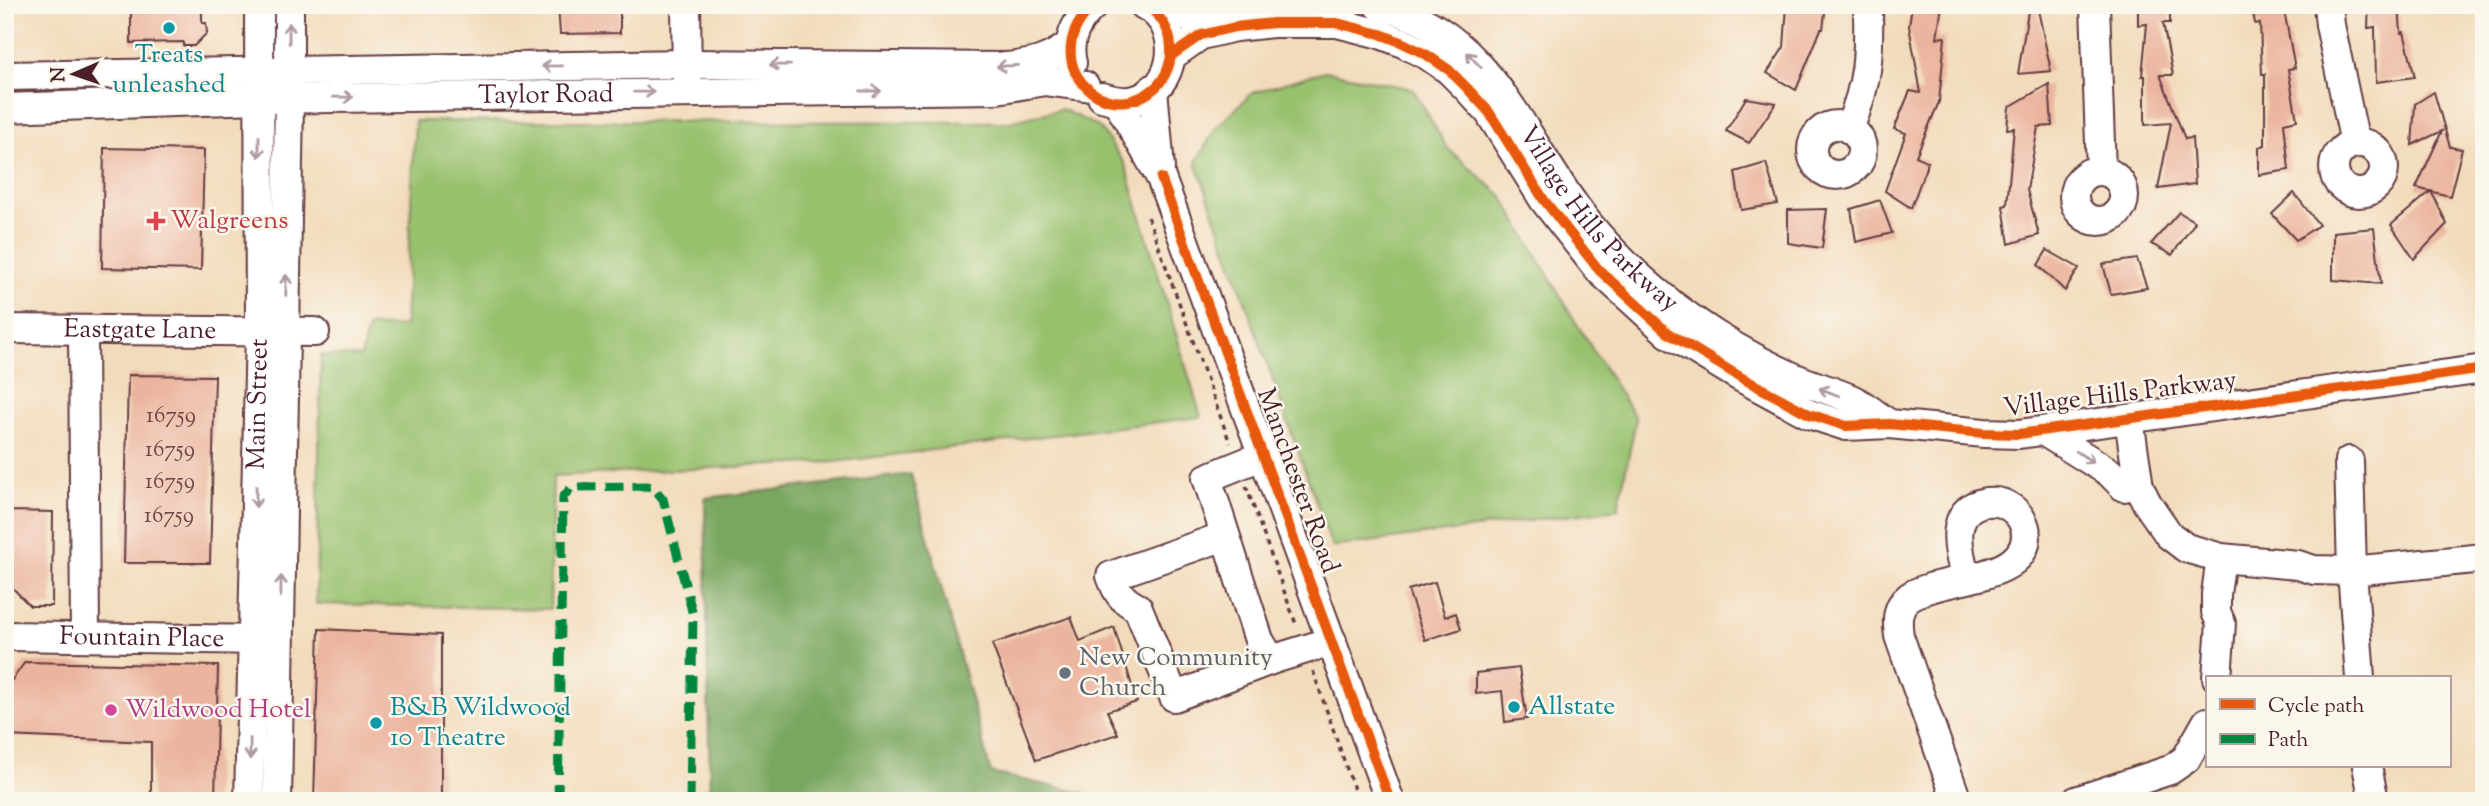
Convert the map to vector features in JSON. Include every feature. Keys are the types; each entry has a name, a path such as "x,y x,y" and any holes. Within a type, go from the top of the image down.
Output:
{"street":[{"name":"Main Street","path":"259,5 259,85 273,331"},
{"name":"Main Street","path":"249,801 266,640 273,331 289,85 289,5"},
{"path":"686,5 687,78"},
{"path":"1152,12 1195,15 1233,5"},
{"name":"Village Hills Parkway","path":"1378,5 1410,15 1466,51 1544,200 1599,270 1668,332 1742,378 1809,414 1846,426 1889,424 2019,434 2484,369"},
{"path":"1849,128 1862,98 1868,68 1868,5"},
{"path":"2095,5 2101,171"},
{"path":"2328,5 2356,143"},
{"path":"1084,86 1073,67 1070,45 1075,27 1086,9"},
{"path":"1117,101 1135,100 1153,89 1167,70 1171,56 1167,29 1152,12"},
{"name":"Village Hills Parkway","path":"1171,56 1201,35 1235,27 1273,23 1337,23 1380,34 1427,55 1497,106"},
{"name":"Taylor Road","path":"5,76 259,85 687,78 1006,67 1039,63 1070,45"},
{"name":"Taylor Road","path":"687,78 997,89 1045,81 1084,86 1100,96 1117,101"},
{"name":"Taylor Road","path":"7,109 259,85"},
{"name":"Manchester Road","path":"1153,89 1161,178"},
{"name":"Manchester Road","path":"1117,101 1161,178 1390,801"},
{"name":"Eastgate Lane","path":"5,329 315,332"},
{"path":"83,330 85,637"},
{"path":"2121,421 2124,487 2130,507 2144,530 2177,559 2190,564 2298,565 2314,570 2352,571 2484,558"},
{"path":"2121,421 2140,487 2169,535 2186,548 2226,566"},
{"path":"2043,431 2109,472 2124,487"},
{"path":"1264,455 1207,478 1259,640 1271,660"},
{"path":"2349,461 2352,571 2360,676"},
{"path":"1225,536 1111,576 1118,594 1124,601 1138,608 1174,697 1271,660 1332,641"},
{"path":"2217,676 2221,623 2227,614 2226,566"},
{"path":"1957,801 1899,636 1897,620 1900,607 1909,597 1965,579"},
{"name":"Fountain Place","path":"5,636 266,640"},
{"name":"Main Street","path":"266,640 277,801"},
{"path":"2076,801 2170,770 2186,759 2206,724"},
{"path":"2367,768 2374,801"}],"green space":[{"path":"1325,71 1413,89 1447,148 1502,196 1636,419 1618,509 1332,547 1196,162 1216,128 1252,93"},
{"path":"1061,109 1099,127 1125,164 1201,417 835,462 553,476 550,609 316,604 321,355 361,357 368,327 405,326 415,121 1010,122"},
{"path":"911,474 991,773 1084,793 1086,801 710,801 705,498"}],"building":[{"name":"Treats unleashed","path":"131,5 202,5 202,23 206,23 207,33 194,46 183,46 183,42 131,43"},
{"path":"558,5 620,5 620,33 560,34"},
{"path":"1787,5 1826,5 1823,29 1796,90 1767,73 1784,47"},
{"path":"1912,5 1942,5 1937,38 1945,37 1939,102 1916,156 1928,162 1911,208 1885,191 1906,133 1894,129 1910,91 1921,93 1909,26"},
{"path":"2029,5 2037,5 2051,71 2018,74"},
{"path":"2138,5 2170,5 2170,23 2163,23 2173,75 2160,75 2185,139 2192,138 2195,184 2158,189 2171,123 2145,125 2145,76 2142,76 2147,24 2138,25"},
{"path":"2252,5 2283,5 2295,68 2288,69 2297,120 2284,123 2289,170 2259,175 2259,147 2265,145 2265,74 2262,74 2260,23 2255,24"},
{"path":"2369,5 2399,5 2401,33 2404,32 2415,77 2376,82 2375,27 2368,28"},
{"path":"2049,84 2052,126 2038,127 2027,190 2039,235 2009,244 2003,206 2007,205 2014,128 2007,129 2009,107"},
{"path":"2434,92 2450,147 2462,149 2450,196 2416,188 2442,131 2412,145 2415,104"},
{"path":"1746,98 1776,103 1749,143 1726,131"},
{"path":"104,148 204,150 201,270 102,268"},
{"path":"1766,163 1778,204 1741,210 1735,172"},
{"path":"2431,191 2447,224 2414,259 2391,225"},
{"path":"2294,193 2319,225 2296,240 2272,214"},
{"path":"1880,200 1892,233 1856,242 1851,209"},
{"path":"1827,209 1822,248 1788,243 1788,210"},
{"path":"2179,212 2195,222 2172,255 2151,244"},
{"path":"2374,228 2381,284 2333,280 2333,232"},
{"path":"2047,250 2079,268 2065,291 2038,265"},
{"path":"2137,259 2147,288 2111,294 2103,264"},
{"path":"128,375 215,376 210,563 124,563"},
{"path":"8,511 53,512 52,606 30,606 6,581"},
{"path":"1435,582 1445,617 1456,613 1461,629 1425,640 1408,590"},
{"name":"New Community Church","path":"1071,617 1080,641 1114,627 1137,702 1107,711 1118,734 1036,760 992,644"},
{"path":"319,629 441,635 441,801 314,801"},
{"name":"Wildwood Hotel","path":"25,662 218,666 215,801 151,801 151,742 5,736 5,685"},
{"name":"Allstate","path":"1519,668 1527,719 1505,722 1502,691 1476,694 1476,673"}],"marked path":[{"path":"558,801 563,497 572,487 647,486 653,487 663,499 693,615 690,801"}],"cycle path":[{"path":"1094,5 1077,26 1071,47 1073,67 1083,84 1098,96 1116,101 1136,99 1156,87 1168,69 1171,48 1167,29 1160,18 1144,5"},
{"path":"1171,56 1201,35 1235,27 1273,23 1337,23 1380,34 1427,55 1449,70 1489,112 1544,200 1599,270 1668,333 1742,378 1809,414 1846,426 1889,424 2019,434 2484,369"},
{"path":"1161,178 1390,801"}],"place":[{"name":"Treats unleashed","path":"169,28"},
{"name":"Walgreens","path":"156,221"},
{"name":"New Community Church","path":"1065,673"},
{"name":"Allstate","path":"1514,707"},
{"name":"Wildwood Hotel","path":"111,710"},
{"name":"B&B Wildwood 10 Theatre","path":"376,723"}]}
